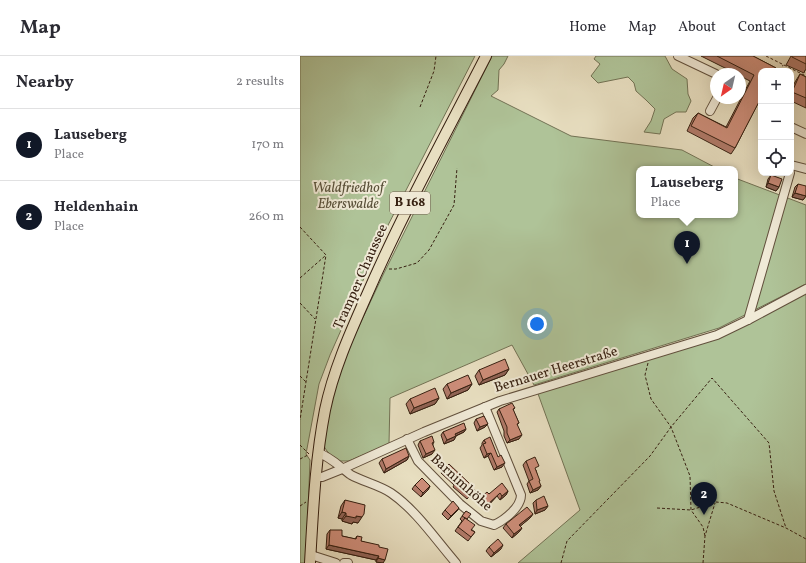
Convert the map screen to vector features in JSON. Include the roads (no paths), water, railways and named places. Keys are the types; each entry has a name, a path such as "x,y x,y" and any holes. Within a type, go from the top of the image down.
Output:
{"main road":[{"name":"Tramper Chaussee","path":"313,454 332,384 342,354 380,265 486,56"},
{"name":"B 168","path":"311,559 315,477 313,454"}],"street":[{"path":"678,56 710,71"},
{"path":"710,111 714,104"},
{"path":"794,128 806,134"},
{"path":"794,168 806,169"},
{"path":"748,320 789,176"},
{"name":"Bernauer Heerstraße","path":"315,477 322,477 342,469 407,439 500,401 717,335 806,289"},
{"name":"Barnimhöhe","path":"407,439 418,461 460,504 481,521 494,525 500,522 518,505 521,500 521,495 485,407"},
{"path":"313,454 324,455 355,477 389,492 400,500 456,563"},
{"path":"311,559 336,563"}],"place":[{"name":"Lauseberg","path":"687,264"},
{"name":"Heldenhain","path":"704,515"}],"park label":[{"name":"Waldfriedhof Eberswalde","path":"348,196"}]}
